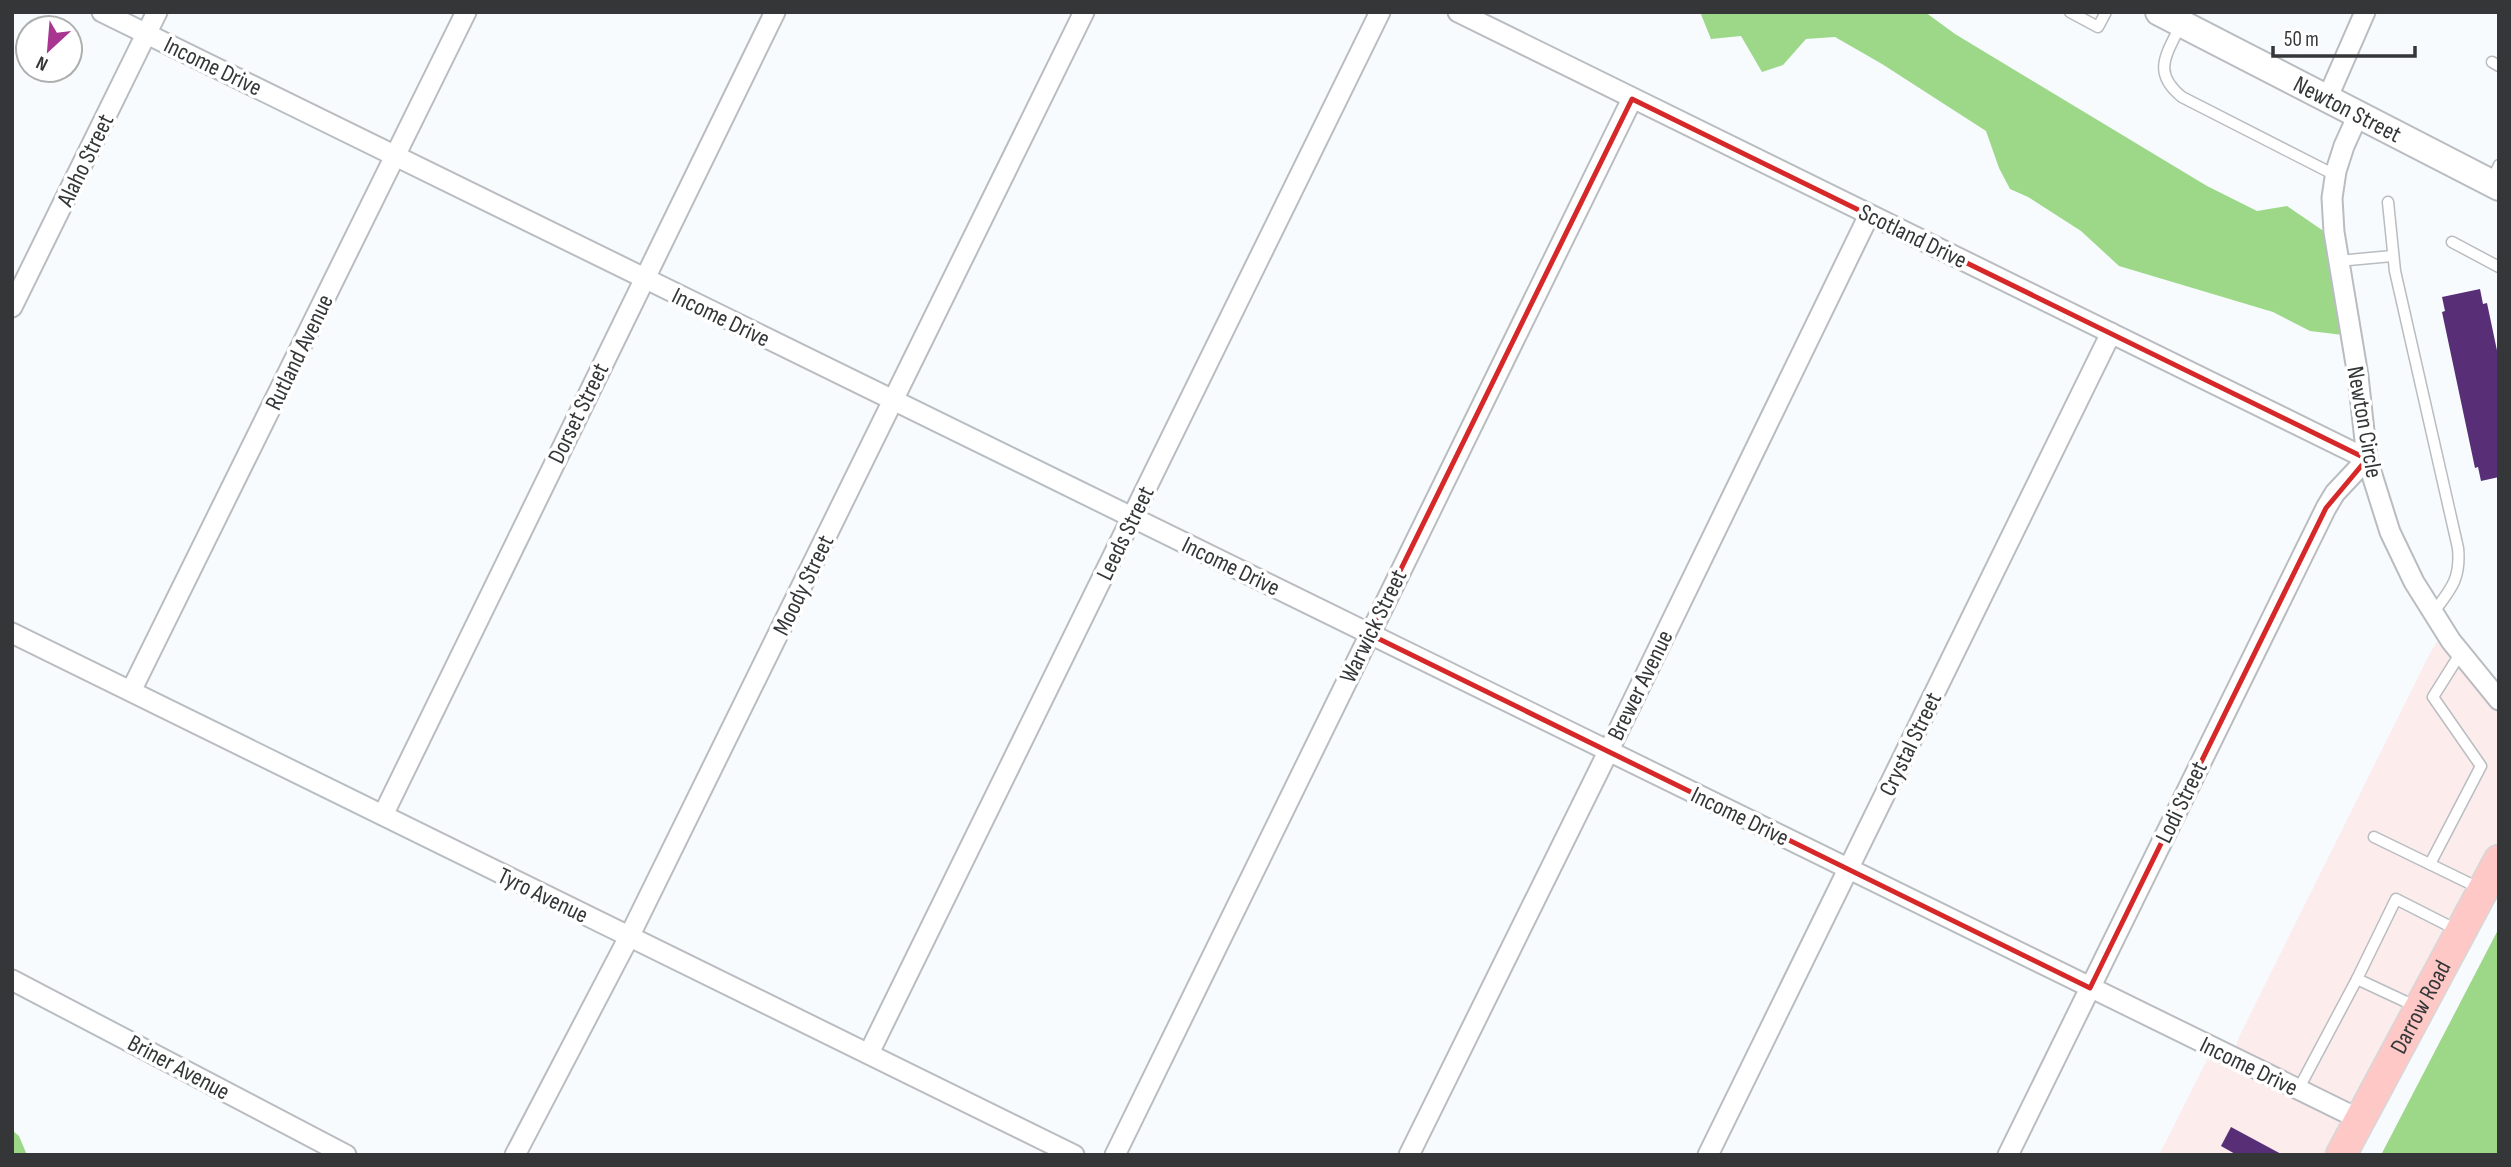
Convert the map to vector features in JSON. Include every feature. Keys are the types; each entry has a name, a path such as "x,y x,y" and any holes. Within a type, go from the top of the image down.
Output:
{"main road":[{"name":"Darrow Road","path":"2341,1155 2499,860"}],"street":[{"name":"Income Drive","path":"102,12 2359,1119"},
{"name":"Alaho Street","path":"12,307 157,12"},
{"name":"Rutland Avenue","path":"131,691 466,12"},
{"name":"Dorset Street","path":"383,815 775,12"},
{"name":"Moody Street","path":"515,1155 629,937 1084,12"},
{"name":"Leeds Street","path":"869,1053 1380,12"},
{"name":"Scotland Drive","path":"1458,12 2367,459"},
{"path":"2327,99 2364,13"},
{"name":"Newton Street","path":"2170,18 2358,115 2496,178"},
{"name":"Warwick Street","path":"1115,1155 1632,99"},
{"name":"Newton Circle","path":"2358,115 2344,146 2335,175 2332,198 2338,261 2358,376 2367,459 2394,541 2414,582 2460,654 2499,700"},
{"name":"Brewer Avenue","path":"1409,1155 1869,215"},
{"name":"Crystal Street","path":"1708,1155 2111,333"},
{"name":"Lodi Street","path":"2008,1155 2326,508 2335,493 2367,459"},
{"name":"Tyro Avenue","path":"12,634 1074,1155"},
{"name":"Briner Avenue","path":"12,980 346,1155"}],"lane":[{"path":"2077,14 2098,27 2105,12"},
{"path":"2170,18 2164,77 2170,88 2182,97 2335,175"},
{"path":"2388,202 2392,257 2460,563 2457,578 2433,613"},
{"path":"2452,242 2499,267"},
{"path":"2338,261 2392,257"},
{"path":"2430,864 2481,766 2432,697 2460,654"},
{"path":"2374,837 2483,890"},
{"path":"2298,1090 2396,899 2460,931"},
{"path":"2357,979 2420,1008"}],"highlighted area":[{"path":"1632,99 2367,459 2326,508 2090,988 1369,634"}],"shaded area":[{"path":"2444,630 2499,700 2499,859 2341,1155 2159,1155 2213,1048 2233,1058 2238,1039 2429,655"}],"green space":[{"path":"1700,12 1925,12 1955,34 2207,186 2257,211 2287,206 2325,232 2343,335 2310,331 2273,312 2119,266 2081,231 2028,197 2010,189 1999,168 1986,131 1882,64 1835,37 1806,39 1783,65 1762,72 1741,36 1711,39"},
{"path":"2499,928 2499,1155 2381,1155"},
{"path":"12,1130 19,1136 27,1155 12,1155"}],"building":[{"path":"2480,289 2483,304 2487,303 2499,360 2499,477 2481,481 2478,467 2475,468 2442,312 2445,311 2442,297"},
{"path":"2231,1127 2283,1155 2237,1155 2221,1146"}]}
